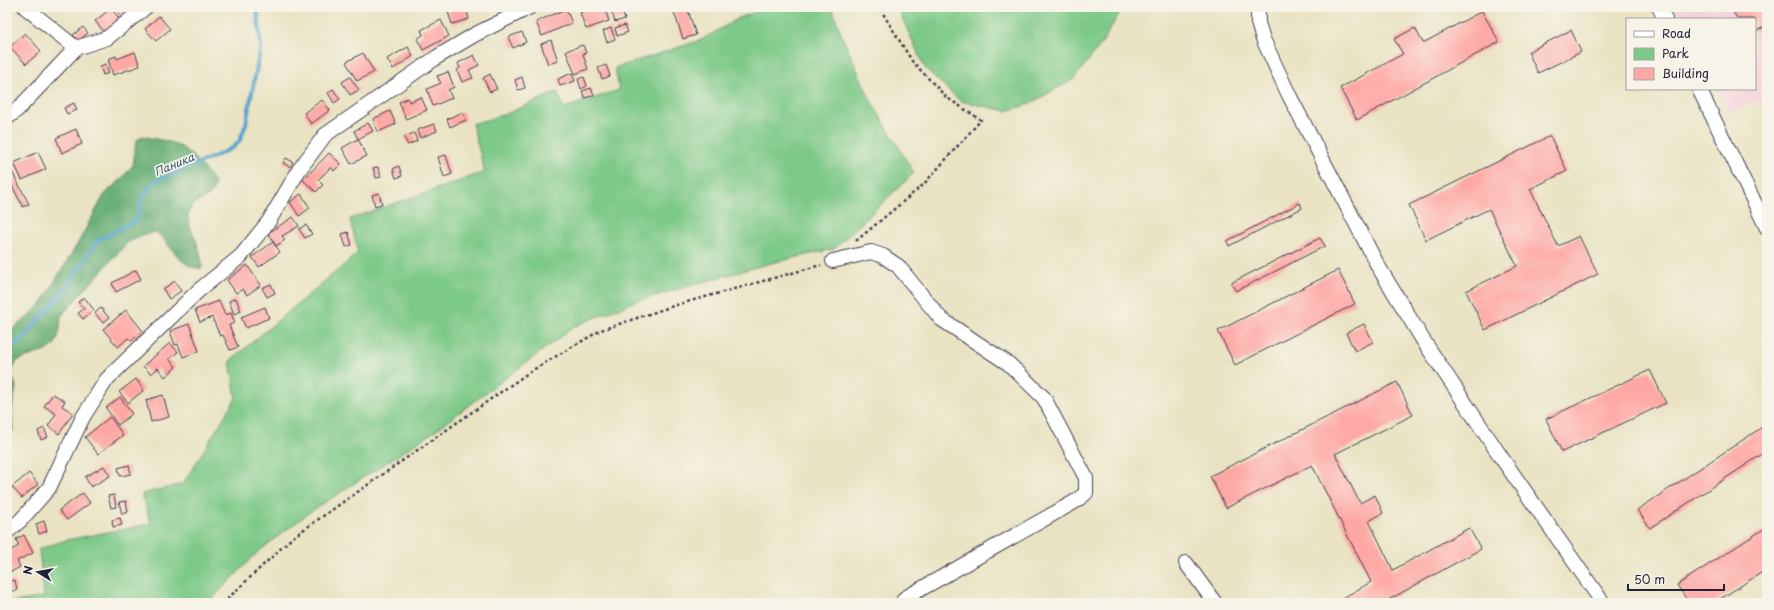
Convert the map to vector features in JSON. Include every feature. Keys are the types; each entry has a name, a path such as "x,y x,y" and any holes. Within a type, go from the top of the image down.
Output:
{"street":[{"path":"25,7 76,48"},
{"path":"7,118 18,109 76,48 107,38 146,7"},
{"path":"7,532 49,488 83,417 107,379 198,291 241,256 269,221 299,170 325,135 437,57 474,35 530,7"},
{"path":"1258,7 1258,23 1263,39 1288,95 1378,266 1423,340 1501,457 1603,603"},
{"path":"1659,7 1664,18"},
{"path":"1698,90 1767,228"},
{"path":"832,261 871,252 883,256 898,266 941,319 1009,364 1044,398 1086,478 1086,493 1076,501 905,598 902,603"},
{"path":"1186,563 1215,603"}],"path":[{"path":"851,246 923,185 981,120 946,97 912,61 879,7"},
{"path":"223,603 293,537 531,371 601,330 676,305 832,261"}],"shaded area":[{"path":"1675,7 1767,7 1767,96 1730,114 1718,90 1756,90 1756,18 1680,18"}],"green space":[{"path":"772,7 832,7 841,34 871,101 914,173 834,249 771,263 636,301 575,326 432,433 307,514 258,552 208,603 7,603 44,597 39,549 66,540 151,524 142,494 183,484 236,398 230,361 358,253 350,219 485,172 472,124 506,114 557,92 564,108 619,90 615,68 701,40 741,17"},
{"path":"897,7 1123,7 1102,43 1074,79 1029,104 1007,111 960,101 925,68"},
{"path":"142,136 169,142 183,148 198,162 215,183 213,190 207,197 191,206 188,215 189,223 200,252 202,268 195,268 188,265 155,232 127,243 61,316 58,338 54,345 50,349 17,361 11,373 16,386 12,413 13,430 7,441 7,331 10,331 29,316 41,304 78,243 104,195 133,165 136,141"}],"building":[{"path":"113,7 139,7 123,19"},
{"path":"454,7 466,7 469,19 452,24 447,9"},
{"path":"583,7 604,7 609,21 586,29 580,13 585,11"},
{"path":"607,7 620,7 625,19 615,22 611,10 609,11"},
{"path":"687,7 696,35 683,39 674,12"},
{"path":"1731,7 1759,7 1767,21 1767,25 1756,31 1756,18 1736,18"},
{"path":"111,8 121,21 105,33 95,21"},
{"path":"566,9 572,23 542,36 536,22"},
{"path":"1482,11 1499,42 1357,120 1340,88 1403,54 1394,39 1415,28 1423,43"},
{"path":"159,16 170,29 156,41 145,29"},
{"path":"441,20 449,36 423,50 417,39 423,35 421,30"},
{"path":"625,25 628,32 617,36 615,28"},
{"path":"83,27 88,33 78,41 73,35"},
{"path":"611,28 615,39 607,42 603,31"},
{"path":"1571,30 1581,52 1538,73 1528,52"},
{"path":"522,32 526,42 513,48 508,37"},
{"path":"25,33 41,51 26,64 10,47"},
{"path":"551,40 558,61 548,64 541,44"},
{"path":"583,45 586,53 583,54 588,69 575,74 566,51"},
{"path":"408,47 413,56 393,69 387,59"},
{"path":"135,52 140,66 113,75 108,59 116,56 117,59"},
{"path":"363,53 374,72 357,81 346,62"},
{"path":"474,55 479,65 469,70 473,78 462,82 457,70 460,68 458,63"},
{"path":"106,64 109,73 103,75 100,66"},
{"path":"606,65 610,76 602,79 598,68"},
{"path":"448,72 454,87 448,90 452,98 433,106 427,89 441,83 437,76"},
{"path":"572,73 575,81 560,86 558,79"},
{"path":"490,74 497,89 490,92 483,78"},
{"path":"350,77 359,90 350,95 342,82"},
{"path":"522,77 525,88 518,90 515,80"},
{"path":"584,77 587,86 581,89 578,79"},
{"path":"591,88 594,95 585,98 582,91"},
{"path":"333,89 340,99 334,103 328,93"},
{"path":"421,97 427,110 406,119 399,102 408,98 409,102"},
{"path":"322,100 330,110 311,124 304,113"},
{"path":"74,103 77,110 67,114 64,108"},
{"path":"390,111 396,124 378,132 373,119"},
{"path":"463,112 466,120 450,127 447,119"},
{"path":"368,123 373,131 358,139 354,131"},
{"path":"434,124 437,131 420,138 417,130"},
{"path":"76,129 82,144 62,153 56,138"},
{"path":"414,133 417,141 408,145 404,137"},
{"path":"1550,136 1567,171 1530,189 1558,246 1579,236 1598,274 1485,330 1466,291 1517,266 1489,209 1426,240 1409,205"},
{"path":"358,139 367,156 351,164 342,148"},
{"path":"38,152 46,169 22,180 14,163"},
{"path":"329,153 341,164 334,171 331,167 318,180 323,185 316,192 303,180"},
{"path":"446,155 452,174 444,177 438,157"},
{"path":"286,158 293,162 290,167 283,163"},
{"path":"9,166 29,204 23,207 7,176 7,167"},
{"path":"399,166 402,176 396,178 393,169"},
{"path":"378,167 381,177 376,178 373,168"},
{"path":"379,193 382,204 375,206 372,195"},
{"path":"301,194 310,208 299,216 290,202"},
{"path":"1300,203 1302,208 1229,246 1227,241"},
{"path":"293,217 299,226 282,236 285,240 276,246 268,233"},
{"path":"306,225 312,234 305,238 299,229"},
{"path":"348,232 352,245 346,247 342,234"},
{"path":"1320,238 1325,246 1236,291 1231,283"},
{"path":"273,242 280,252 259,267 252,257"},
{"path":"247,265 261,285 247,295 243,289 236,293 227,280"},
{"path":"136,270 141,279 116,292 112,283"},
{"path":"1338,270 1355,304 1235,365 1218,331"},
{"path":"175,281 181,291 169,299 163,289"},
{"path":"271,284 275,293 267,297 262,288"},
{"path":"84,297 94,310 83,319 78,313 84,309 78,302"},
{"path":"236,298 241,311 234,314 229,301"},
{"path":"219,301 225,315 231,313 235,323 229,325 238,347 230,350 223,335 220,336 212,317 200,322 195,310"},
{"path":"265,307 269,318 246,328 241,317"},
{"path":"101,308 109,318 103,323 95,313"},
{"path":"126,310 143,331 131,341 128,338 118,347 103,329"},
{"path":"189,324 199,351 183,357 178,344 175,345 170,331"},
{"path":"1364,324 1373,342 1355,351 1346,333"},
{"path":"170,343 178,352 169,359 176,367 165,377 158,368 151,374 143,366"},
{"path":"1650,370 1666,403 1562,452 1546,419"},
{"path":"136,379 144,390 128,403 119,392"},
{"path":"1397,382 1413,415 1335,454 1360,503 1375,495 1383,513 1369,521 1393,570 1469,528 1481,549 1383,603 1334,603 1371,582 1312,465 1226,508 1210,476"},
{"path":"53,394 65,401 62,406 73,413 59,434 48,426 56,414 44,406"},
{"path":"163,395 169,417 151,422 146,400"},
{"path":"120,397 132,414 118,425 106,408"},
{"path":"110,417 123,435 98,454 85,437"},
{"path":"1767,424 1767,451 1650,528 1637,510"},
{"path":"44,428 48,437 41,440 38,431"},
{"path":"129,465 131,474 120,476 118,468"},
{"path":"104,466 110,476 91,487 85,477"},
{"path":"29,473 38,484 22,498 12,487"},
{"path":"83,493 90,503 67,520 59,510"},
{"path":"114,495 116,507 111,508 108,496"},
{"path":"126,501 128,512 122,514 119,502"},
{"path":"120,518 122,525 113,527 112,520"},
{"path":"44,521 47,531 39,534 36,524"},
{"path":"1767,527 1767,569 1714,603 1689,603 1677,585"},
{"path":"24,535 33,553 17,561 20,567 7,574 7,552 19,546 16,539"},
{"path":"15,580 17,590 9,592 7,582"}],"waterway":[{"name":"Паника","path":"7,350 20,341 64,291 97,241 135,221 139,213 143,196 154,182 218,155 234,147 240,140 246,124 261,45 257,7"}]}
